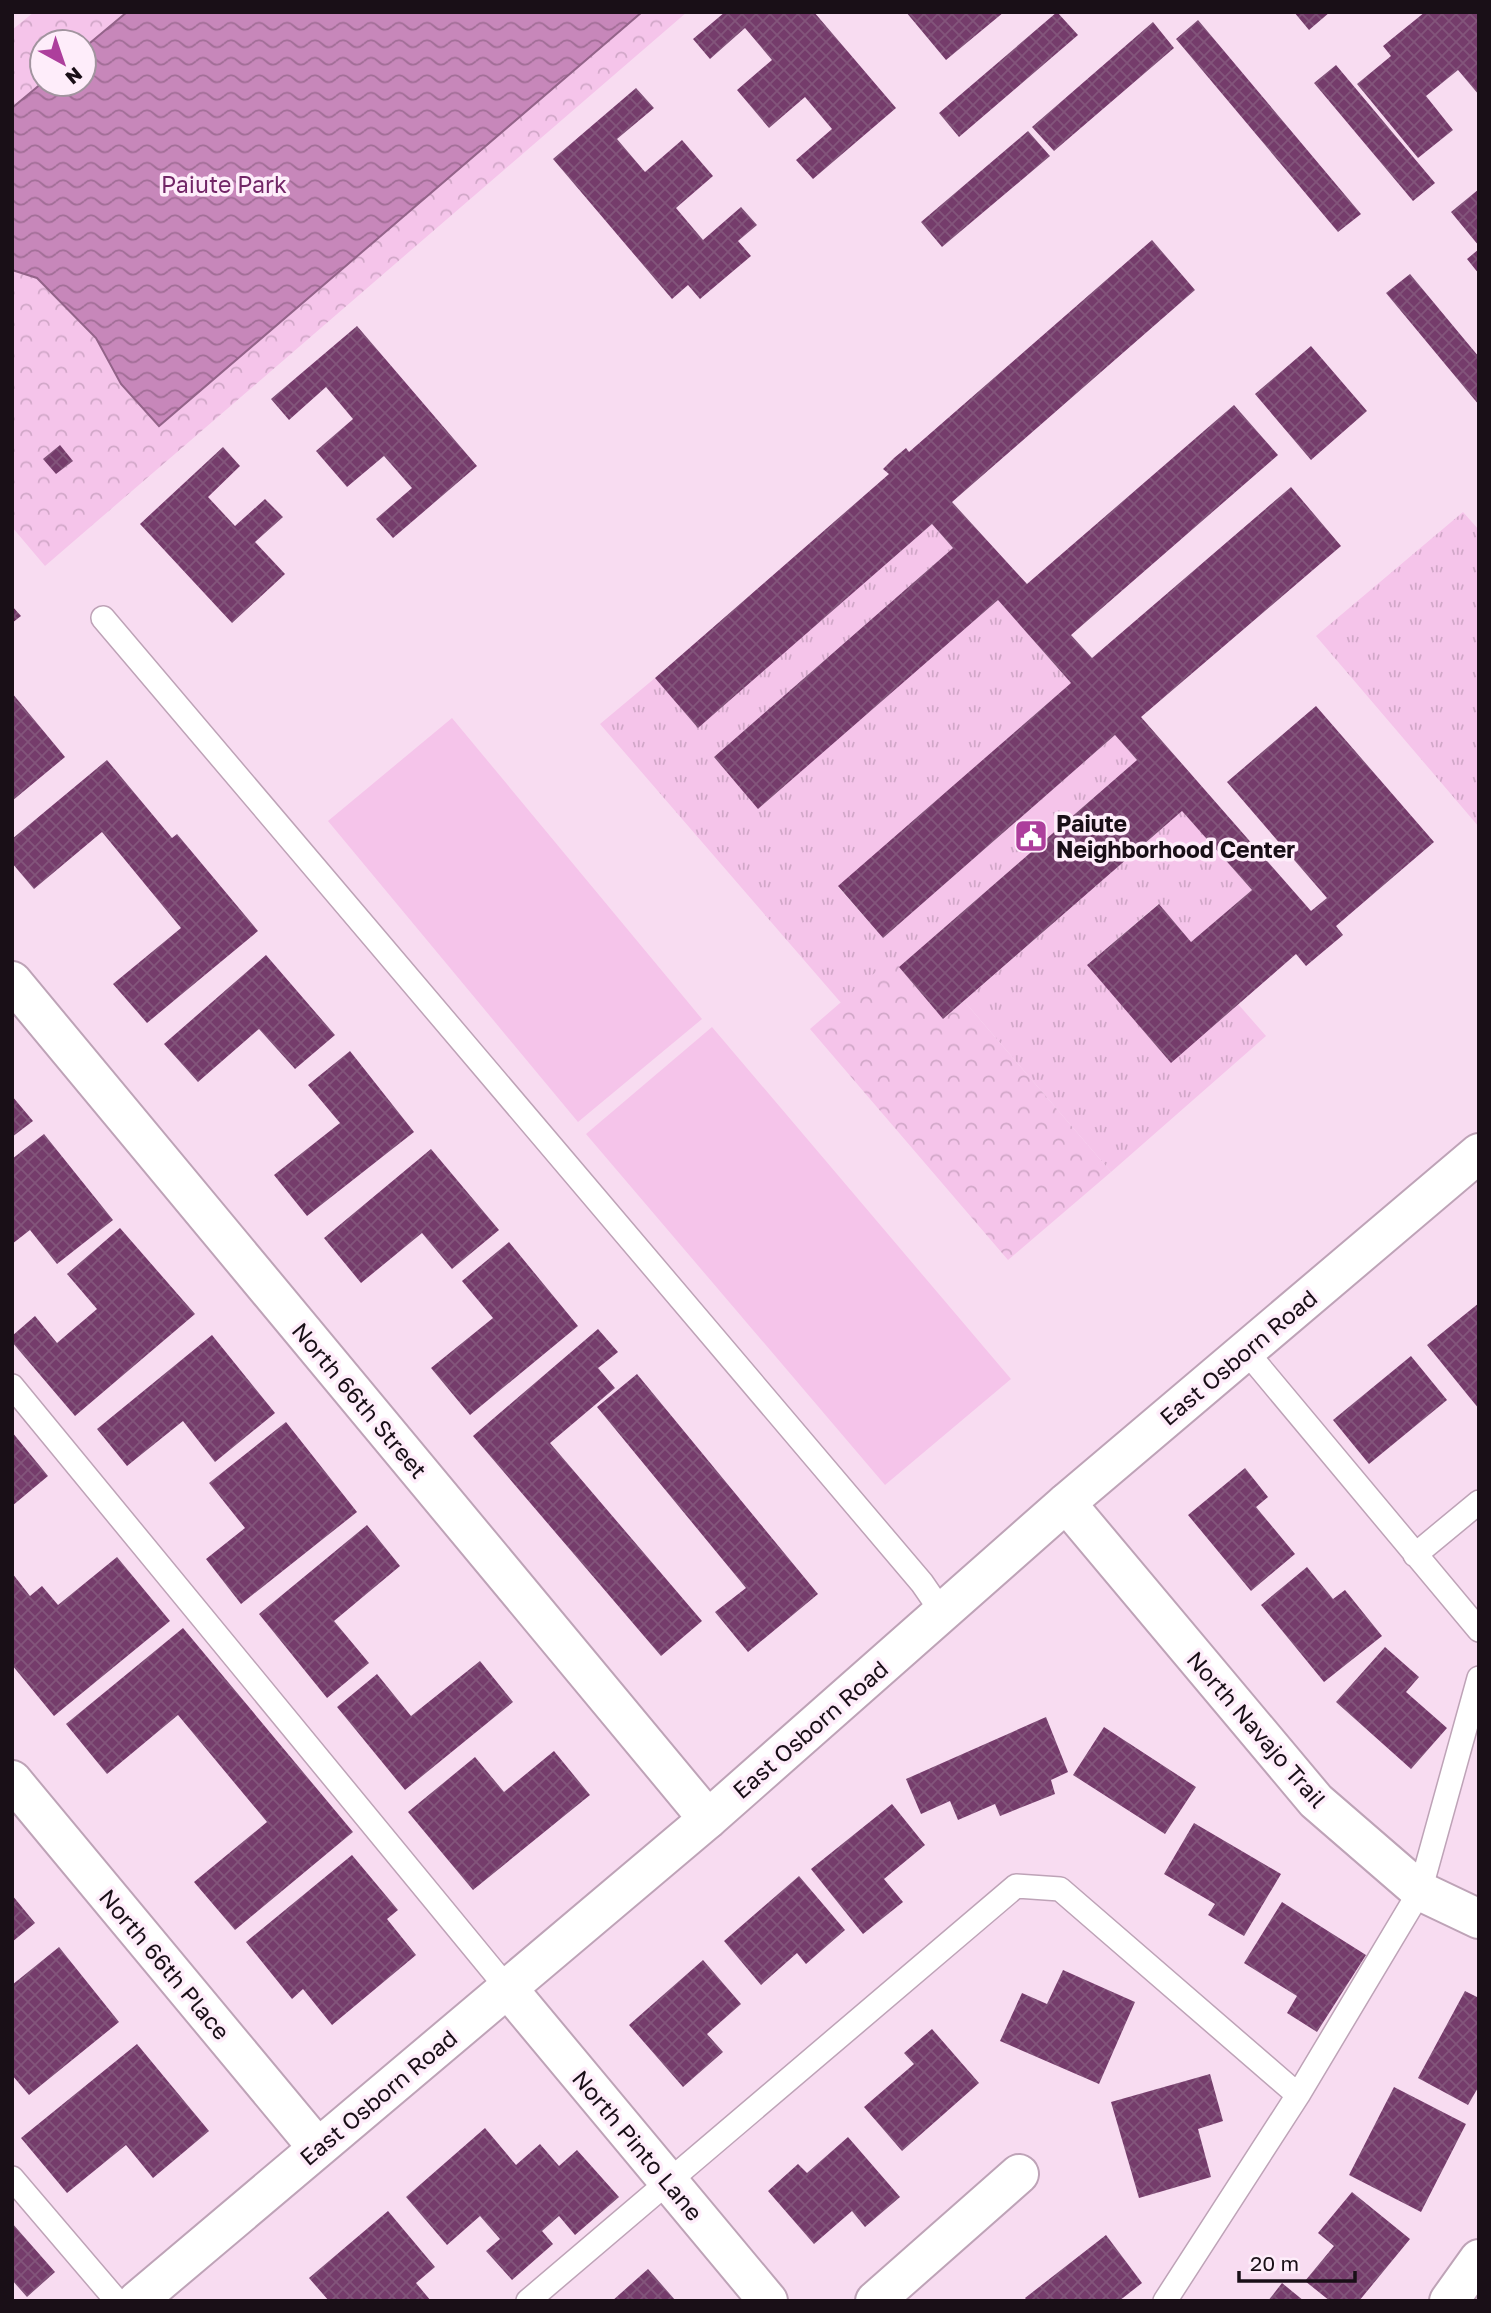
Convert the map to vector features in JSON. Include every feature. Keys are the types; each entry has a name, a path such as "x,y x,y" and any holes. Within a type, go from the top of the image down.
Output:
{"street":[{"name":"North 66th Street","path":"12,981 708,1819"},
{"name":"East Osborn Road","path":"137,2301 708,1819 1066,1503 1479,1153"},
{"name":"North Navajo Trail","path":"1066,1503 1316,1801 1420,1891 1479,1919"},
{"name":"North 66th Place","path":"12,1780 317,2147"},
{"name":"North Pinto Lane","path":"509,1989 768,2301"},
{"path":"875,2301 1019,2174"},
{"path":"1449,2301 1479,2259"}],"lane":[{"path":"103,618 922,1583 942,1612"},
{"path":"1245,1350 1479,1630"},
{"path":"12,1386 509,1989"},
{"path":"1415,1555 1479,1502"},
{"path":"1165,2301 1298,2095 1420,1891 1479,1678"},
{"path":"528,2301 1016,1886 1060,1889 1298,2095"},
{"path":"12,2178 117,2301"}],"green space":[{"name":"Paiute Park","path":"34,12 687,12 45,566 12,527 12,30"},
{"path":"1463,512 1479,530 1479,827 1316,636"},
{"path":"932,524 953,548 714,757 758,808 998,600 1071,683 838,887 883,938 1115,735 1137,760 899,967 906,976 855,1019 600,724 655,678 698,727"},
{"path":"452,718 702,1019 578,1122 328,821"},
{"path":"1182,811 1252,890 1191,942 1158,904 1087,965 1238,1004 1266,1036 1111,1172 964,1001"},
{"path":"892,958 943,1019 964,1001 1111,1172 1008,1260 810,1029"},
{"path":"712,1027 1011,1379 885,1485 586,1134"}],"water":[{"name":"Paiute Park","path":"127,12 642,12 159,426 121,384 96,338 37,278 12,270 12,108 28,95 28,98 98,98 98,36"}],"building":[{"path":"725,12 814,12 896,108 813,179 796,160 832,129 805,97 769,128 737,90 772,60 745,28 710,59 693,39"},
{"path":"906,12 1004,12 946,60"},
{"path":"1057,12 1078,35 959,137 939,113"},
{"path":"1294,12 1330,12 1309,30"},
{"path":"1425,12 1479,12 1479,95 1458,70 1426,96 1453,130 1418,158 1357,84 1391,56 1383,46"},
{"path":"1198,20 1361,214 1338,232 1176,39"},
{"path":"1153,22 1174,48 1054,151 1032,127"},
{"path":"1336,65 1435,183 1413,201 1314,83"},
{"path":"636,88 654,108 617,139 645,172 682,140 713,176 676,208 703,240 741,207 757,225 738,241 751,256 700,299 688,285 672,299 553,159"},
{"path":"1028,131 1050,156 942,247 921,222"},
{"path":"1479,189 1479,246 1451,212"},
{"path":"1152,240 1195,290 952,502 1027,584 1234,405 1278,455 1071,635 1092,658 1291,487 1341,546 1141,717 1311,911 1327,898 1227,782 1316,706 1434,842 1336,926 1343,935 1306,966 1296,954 1171,1063 1087,965 1159,904 1191,942 1252,890 1182,811 943,1019 899,967 1137,760 1115,735 883,938 838,886 1071,683 998,600 758,809 714,757 953,548 932,524 698,728 655,678 889,474 883,469 894,458 906,448 909,452"},
{"path":"1479,249 1479,274 1467,259"},
{"path":"1410,274 1479,357 1479,405 1386,293"},
{"path":"357,326 477,466 393,538 376,519 412,488 384,456 347,487 316,451 353,419 326,387 289,420 271,399"},
{"path":"1311,346 1367,411 1311,460 1255,394"},
{"path":"60,445 73,461 56,474 43,459"},
{"path":"223,447 240,466 208,497 235,526 265,499 283,517 255,542 285,574 232,623 140,524"},
{"path":"12,606 21,616 12,623"},
{"path":"12,693 65,757 12,801"},
{"path":"107,760 172,838 177,834 258,931 147,1023 113,984 181,928 102,832 34,889 12,863 12,839"},
{"path":"266,955 335,1035 295,1069 259,1029 198,1082 164,1044"},
{"path":"350,1051 414,1132 307,1216 274,1175 340,1123 308,1085"},
{"path":"12,1096 33,1121 12,1137"},
{"path":"44,1134 113,1220 57,1264 30,1230 12,1244 12,1159"},
{"path":"431,1149 499,1230 452,1269 422,1233 361,1283 324,1238"},
{"path":"120,1228 195,1314 75,1416 12,1342 12,1336 35,1316 57,1343 97,1309 67,1274"},
{"path":"509,1242 578,1326 470,1415 431,1368 493,1318 462,1281"},
{"path":"1479,1303 1479,1409 1427,1345"},
{"path":"598,1329 618,1352 598,1368 615,1388 550,1443 702,1621 661,1656 473,1436"},
{"path":"212,1335 275,1413 215,1462 183,1421 127,1466 97,1429"},
{"path":"1411,1356 1447,1400 1369,1464 1333,1420"},
{"path":"637,1374 818,1594 748,1652 715,1612 746,1588 597,1407"},
{"path":"286,1422 357,1512 241,1604 206,1559 245,1528 209,1483"},
{"path":"12,1432 48,1476 12,1506"},
{"path":"1245,1468 1268,1497 1256,1507 1295,1554 1251,1591 1188,1515"},
{"path":"367,1525 400,1566 334,1621 369,1663 327,1698 259,1614"},
{"path":"117,1557 170,1621 54,1716 12,1665 12,1573 30,1596 42,1586 58,1605"},
{"path":"1307,1567 1333,1599 1345,1590 1382,1636 1324,1682 1261,1605"},
{"path":"183,1628 353,1832 235,1930 194,1882 267,1822 178,1715 107,1774 66,1724"},
{"path":"1385,1647 1419,1677 1406,1692 1447,1728 1411,1769 1336,1702"},
{"path":"480,1661 513,1702 405,1790 337,1707 377,1674 411,1716"},
{"path":"1046,1717 1068,1772 1051,1780 1055,1794 1000,1816 995,1804 958,1820 950,1801 921,1814 906,1779"},
{"path":"1104,1727 1196,1787 1165,1834 1073,1775"},
{"path":"554,1751 590,1795 473,1890 408,1812 475,1757 504,1792"},
{"path":"892,1804 925,1845 884,1879 903,1902 863,1934 811,1869"},
{"path":"1194,1823 1281,1874 1244,1936 1208,1915 1215,1904 1164,1874"},
{"path":"352,1855 398,1910 387,1919 416,1955 332,2025 303,1989 292,1999 246,1942"},
{"path":"799,1876 845,1930 806,1964 797,1953 761,1985 724,1941"},
{"path":"12,1895 35,1923 12,1942"},
{"path":"1282,1902 1366,1955 1317,2032 1287,2013 1297,1996 1244,1963"},
{"path":"59,1947 119,2022 29,2095 12,2075 12,1985"},
{"path":"703,1960 741,2004 707,2034 723,2052 683,2087 629,2025"},
{"path":"1063,1970 1135,2002 1099,2084 1000,2041 1022,1993 1047,2004"},
{"path":"1465,1991 1479,1998 1479,2086 1468,2105 1418,2078"},
{"path":"932,2029 979,2083 902,2151 864,2107 914,2064 904,2053"},
{"path":"137,2044 209,2131 153,2178 126,2145 67,2193 21,2138"},
{"path":"1210,2074 1223,2121 1198,2129 1211,2177 1139,2198 1111,2102"},
{"path":"1394,2087 1466,2124 1421,2212 1349,2175"},
{"path":"485,2128 516,2165 540,2144 559,2166 577,2150 619,2197 575,2235 559,2216 542,2231 553,2244 512,2280 486,2251 500,2239 480,2216 447,2245 406,2197"},
{"path":"848,2137 900,2197 865,2227 852,2211 814,2244 768,2191 798,2164 807,2173"},
{"path":"1352,2192 1410,2239 1359,2301 1330,2301 1305,2281 1334,2246 1318,2233"},
{"path":"388,2211 435,2267 416,2283 431,2301 329,2301 309,2278"},
{"path":"12,2223 55,2272 27,2297 12,2280"},
{"path":"1106,2235 1142,2283 1119,2301 1027,2301 1025,2298"},
{"path":"648,2269 676,2301 612,2301"},
{"path":"1282,2283 1304,2301 1268,2301"}],"place":[{"name":"Paiute Neighborhood Center","path":"1031,836"}]}
